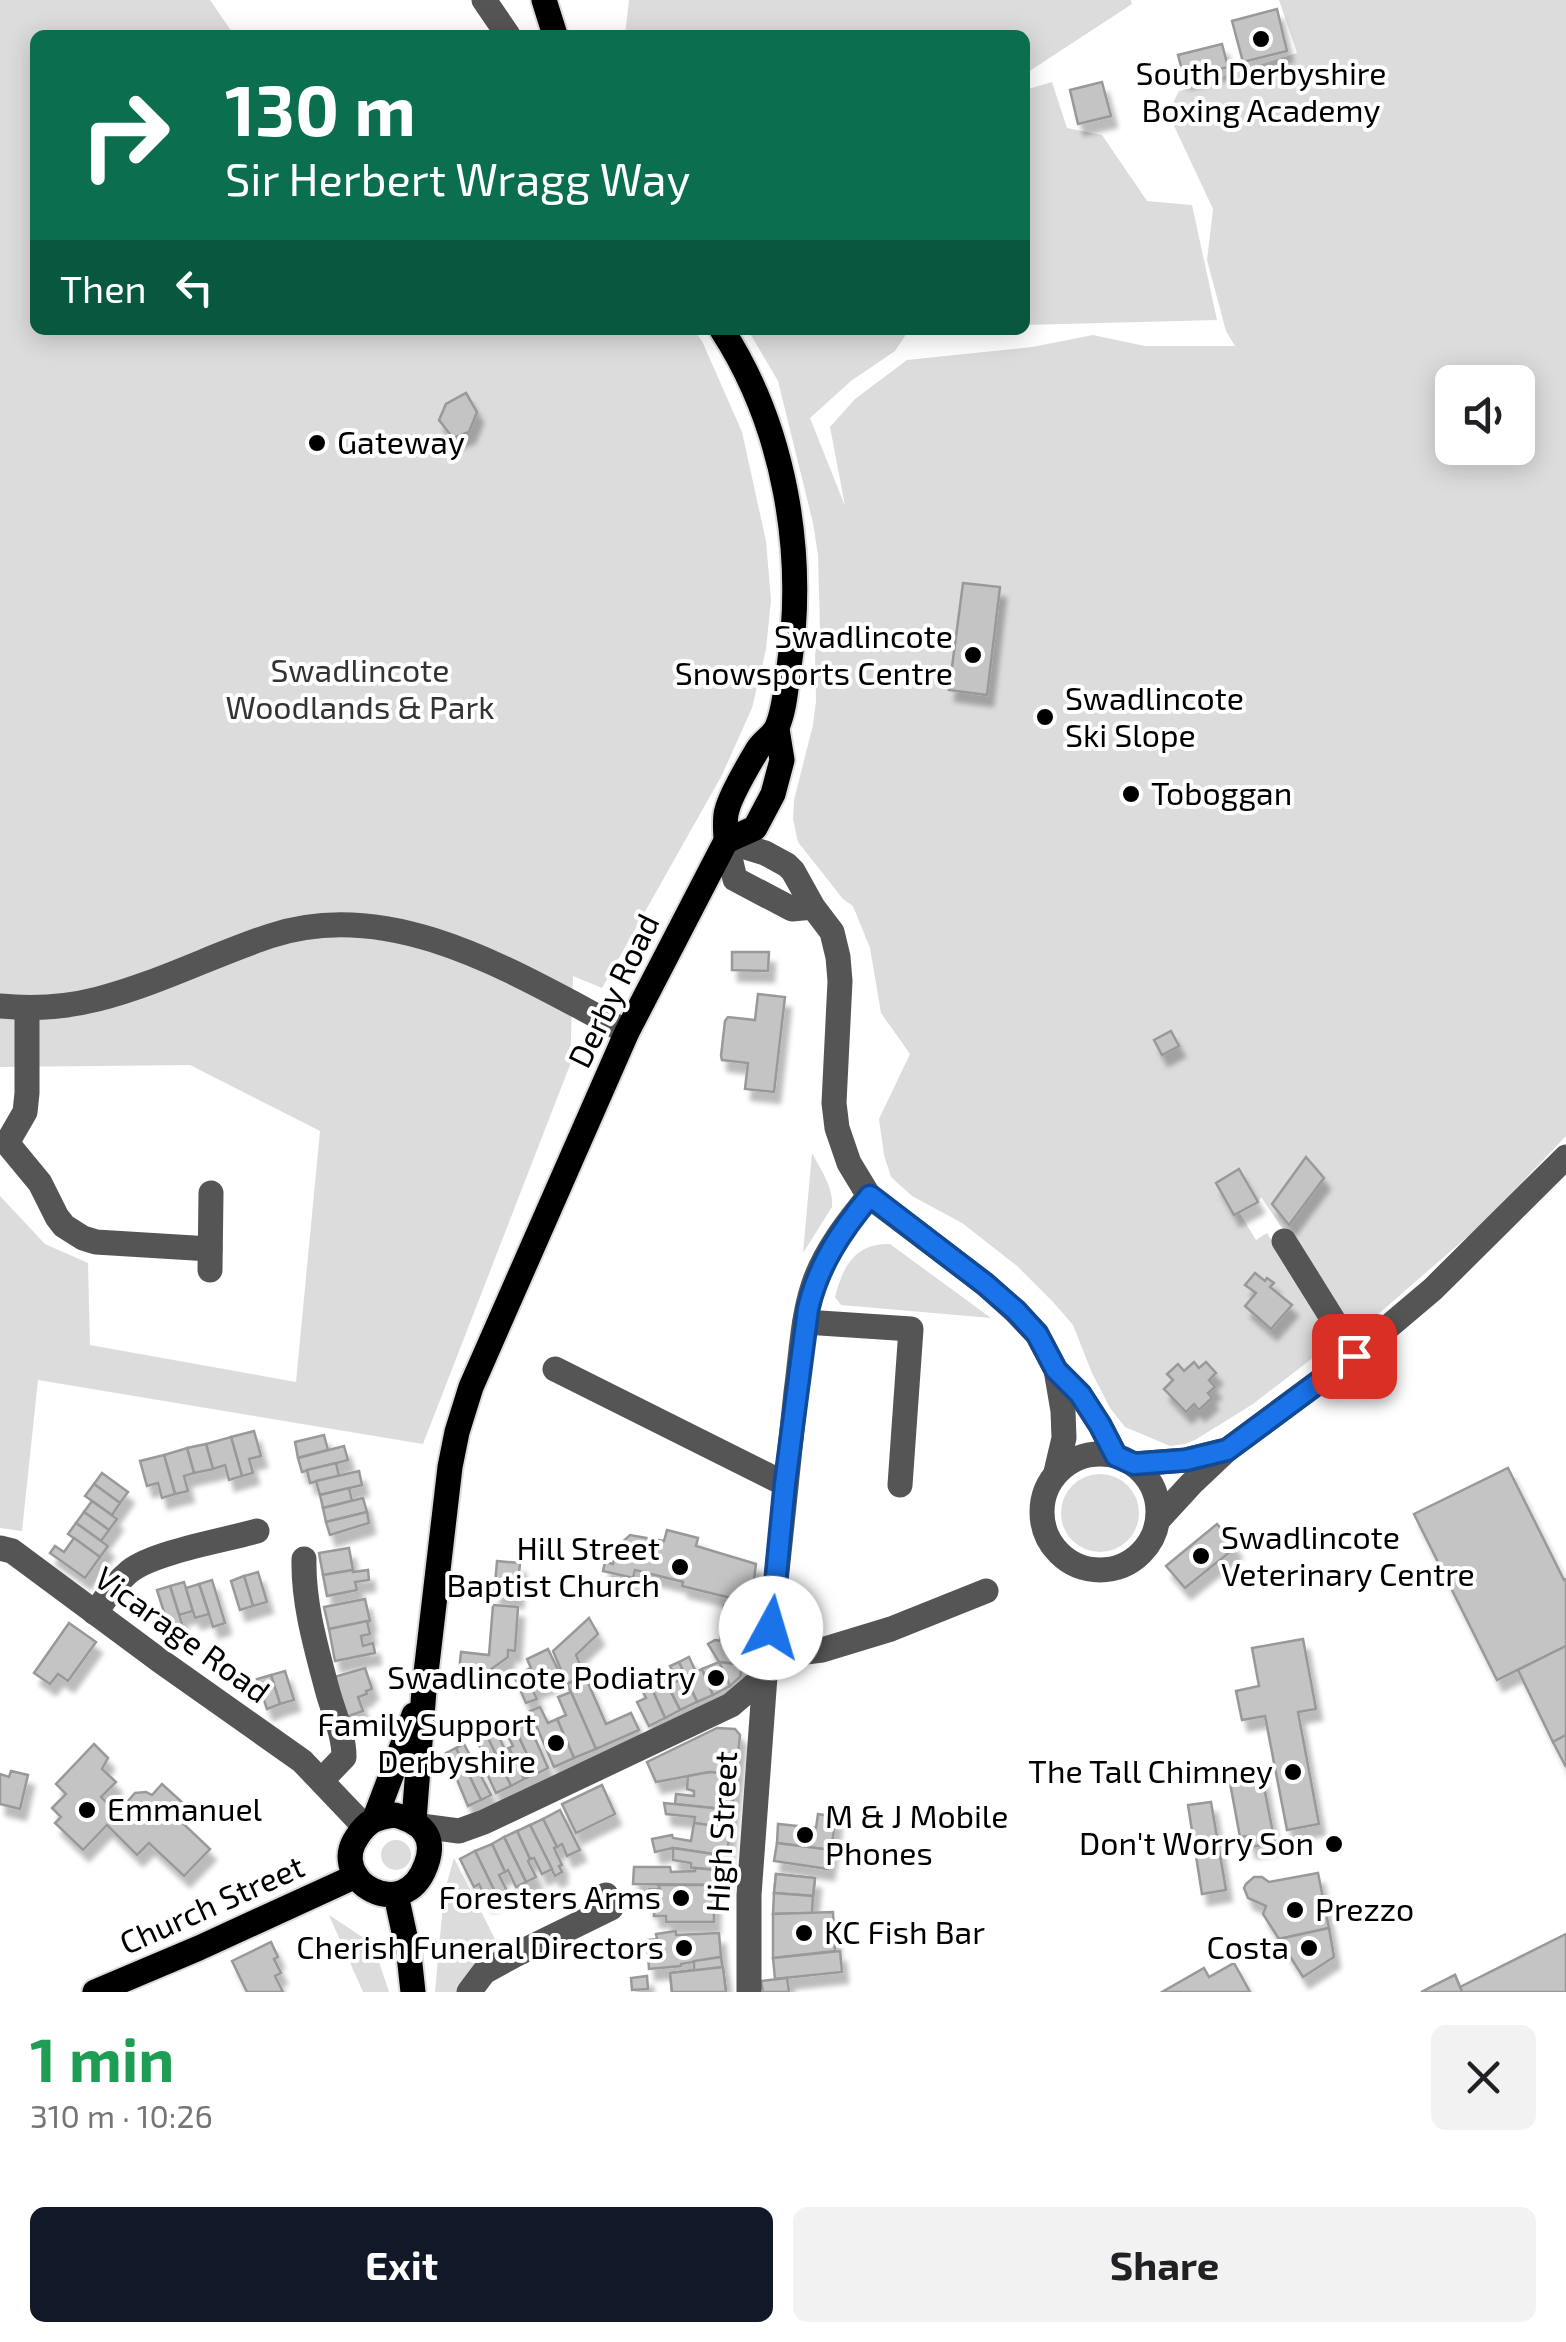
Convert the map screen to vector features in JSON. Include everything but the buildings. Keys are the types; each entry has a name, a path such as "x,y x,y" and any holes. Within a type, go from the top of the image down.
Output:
{"main road":[{"path":"544,0 553,30"},
{"name":"Derby Road","path":"418,1823 424,1690 450,1467 470,1387 627,1032 726,841 726,812 760,745 777,729 792,648 790,527 784,486 767,424 740,357 725,335"},
{"name":"Derby Road","path":"370,1822 424,1690"},
{"path":"395,1815 418,1823 429,1843 429,1855 420,1877 396,1895 378,1894 356,1876 351,1861 352,1843 370,1822 395,1815"},
{"name":"Church Street","path":"95,1992 356,1876"},
{"path":"396,1895 409,1955 412,1992"}],"street":[{"path":"484,0 505,30"},
{"path":"813,907 792,910 734,878 726,841 765,853 794,871 832,932 838,956 840,1009 834,1103 837,1128 850,1163 870,1196 1016,1311 1037,1334 1056,1370 1080,1394 1125,1460 1148,1478 1154,1488 1158,1520 1152,1540 1120,1567 1094,1570 1072,1563 1058,1553 1044,1526 1043,1500 1056,1472 1064,1438 1056,1370"},
{"path":"0,1006 26,1008 96,1000 274,934 340,925 390,928 441,942 490,962 627,1032"},
{"path":"26,1008 24,1112 4,1146 40,1183 56,1217 72,1232 96,1242 210,1260 211,1193"},
{"path":"1158,1520 1227,1450 1354,1356 1434,1289 1566,1157"},
{"path":"782,1648 771,1628 805,1322 813,1285 836,1238 870,1196"},
{"path":"1284,1241 1354,1356"},
{"path":"805,1322 910,1329 900,1485"},
{"path":"555,1368 785,1484"},
{"path":"1056,1472 1080,1456 1100,1453 1125,1460 1186,1460 1227,1450"},
{"path":"95,1613 133,1568 258,1532"},
{"name":"Vicarage Road","path":"0,1548 12,1551 302,1761 340,1802 370,1822"},
{"name":"Vicarage Road","path":"304,1559 303,1586 308,1610 344,1740 344,1757 322,1780"},
{"path":"782,1648 822,1650 986,1591"},
{"path":"418,1823 458,1831 484,1822 731,1705 764,1676 782,1648"},
{"name":"High Street","path":"749,1992 749,1896 764,1676"},
{"path":"469,1992 484,1972 611,1908 606,1894"}],"green space":[{"name":"Swadlincote Woodlands & Park","path":"0,0 210,0 231,30 30,30 30,335 698,335 742,432 766,541 771,600 766,649 752,708 722,775 602,988 573,976 570,1065 423,1444 38,1380 22,1531 0,1528 0,1196 45,1244 88,1263 90,1345 296,1382 320,1131 190,1065 0,1067"},
{"path":"629,0 1131,0 1132,4 1030,71 1030,30 626,30"},
{"path":"1279,0 1566,0 1566,1136 1482,1224 1361,1329 1349,1327 1261,1197 1258,1202 1240,1170 1217,1182 1256,1240 1267,1233 1320,1321 1327,1347 1253,1404 1195,1440 1170,1446 1125,1427 1092,1373 1073,1325 1017,1266 962,1223 912,1196 891,1177 879,1119 910,1054 881,1013 870,948 853,906 843,899 798,842 794,800 816,701 818,555 778,381 751,335 906,335 895,351 851,381 810,418 845,506 830,427 855,399 907,360 1032,347 1093,335 1145,346 1235,346 1226,331 1207,260 1213,209 1168,113 1179,91 1297,53"},
{"path":"1052,82 1067,128 1102,135 1147,201 1192,205 1217,320 1030,325 1030,89"},
{"path":"812,1153 829,1186 832,1207 803,1253"},
{"path":"890,1244 991,1318 841,1305 835,1297 852,1258 868,1248"},
{"path":"1092,1474 1108,1474 1133,1491 1139,1513 1133,1535 1122,1546 1108,1552 1092,1552 1067,1535 1061,1521 1061,1505 1078,1480"},
{"path":"396,1840 407,1844 411,1855 407,1866 396,1870 385,1866 381,1855 385,1844"},
{"path":"454,1858 501,1951 458,1992 435,1992 444,1893"},
{"path":"329,1915 373,1944 389,1992 363,1992"}],"place":[{"name":"South Derbyshire Boxing Academy","path":"1261,39"},
{"name":"Gateway","path":"317,443"},
{"name":"Swadlincote Snowsports Centre","path":"973,655"},
{"name":"Swadlincote Ski Slope","path":"1045,717"},
{"name":"Toboggan","path":"1131,794"},
{"name":"Swadlincote Veterinary Centre","path":"1201,1556"},
{"name":"Hill Street Baptist Church","path":"680,1567"},
{"name":"Swadlincote Podiatry","path":"716,1678"},
{"name":"Family Support Derbyshire","path":"556,1743"},
{"name":"The Tall Chimney","path":"1293,1772"},
{"name":"Emmanuel","path":"87,1810"},
{"name":"M & J Mobile Phones","path":"805,1835"},
{"name":"Don't Worry Son","path":"1334,1844"},
{"name":"Foresters Arms","path":"681,1898"},
{"name":"Prezzo","path":"1295,1910"},
{"name":"KC Fish Bar","path":"804,1933"},
{"name":"Cherish Funeral Directors","path":"684,1948"},
{"name":"Costa","path":"1309,1948"}],"route":[{"path":"771,1628 785,1484 813,1285 836,1238 870,1196 1016,1311 1037,1334 1056,1370 1080,1394 1116,1456 1134,1464 1186,1460 1227,1450 1354,1356"}]}
